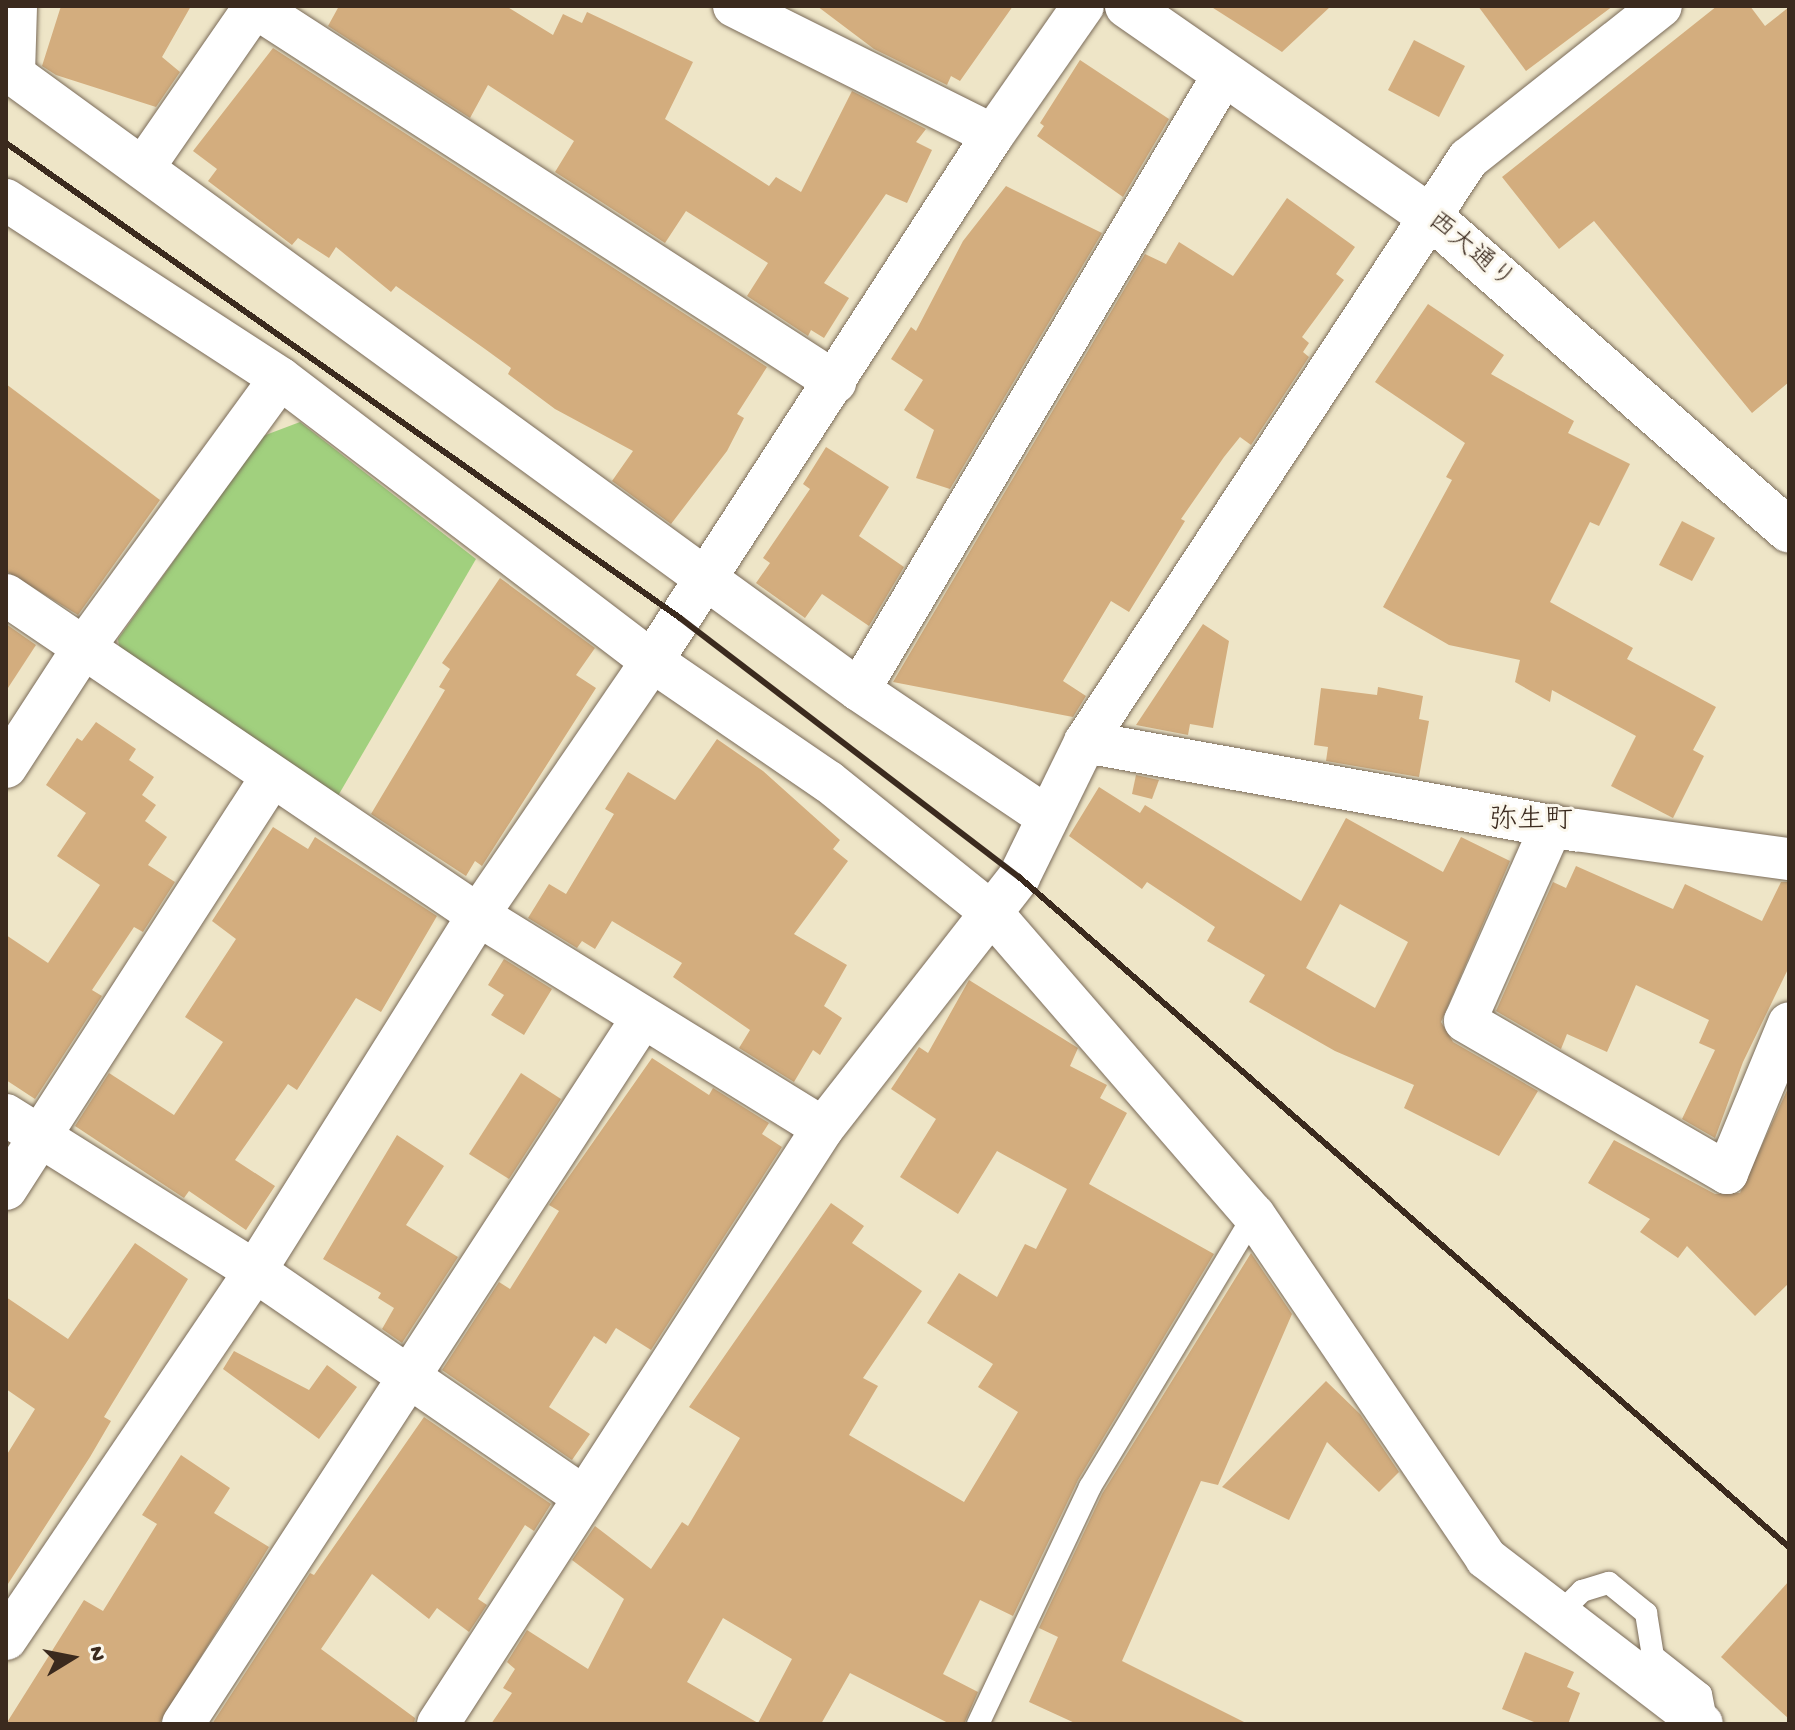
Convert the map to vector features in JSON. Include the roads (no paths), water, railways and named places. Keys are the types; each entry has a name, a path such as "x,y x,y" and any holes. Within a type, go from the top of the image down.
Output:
{"highway":[{"name":"西大通り","path":"1127,6 1433,219 1789,531"}],"street":[{"path":"16,6 10,72 708,577 859,690 1046,816"},
{"path":"734,6 993,135"},
{"path":"6,1639 255,1271 478,915 708,577 993,135 1083,6"},
{"path":"438,1724 582,1496 823,1128 1019,877 1046,816 1085,742 1433,219 1468,159 1661,6"},
{"path":"143,168 255,7 835,382"},
{"path":"859,690 1224,74"},
{"path":"6,200 280,378 652,661 829,782 992,913 1254,1215 1486,1558 1704,1724"},
{"path":"6,767 82,650 280,378"},
{"path":"6,595 82,650 478,915 823,1128"},
{"path":"1085,742 1552,825 1789,859"},
{"path":"6,1189 23,1126 272,776"},
{"path":"1552,825 1465,1021 1727,1173 1789,1023"},
{"path":"183,1724 643,1017"},
{"path":"23,1126 255,1271 582,1496"}],"lane":[{"path":"978,1724 1090,1487 1254,1215"},
{"path":"1559,1614 1582,1591 1609,1583 1646,1613 1653,1656 1701,1694 1704,1724"}],"railway":[{"path":"6,143 680,618 1019,877 1789,1547"}],"district":[{"name":"弥生町","path":"1531,822"}]}
